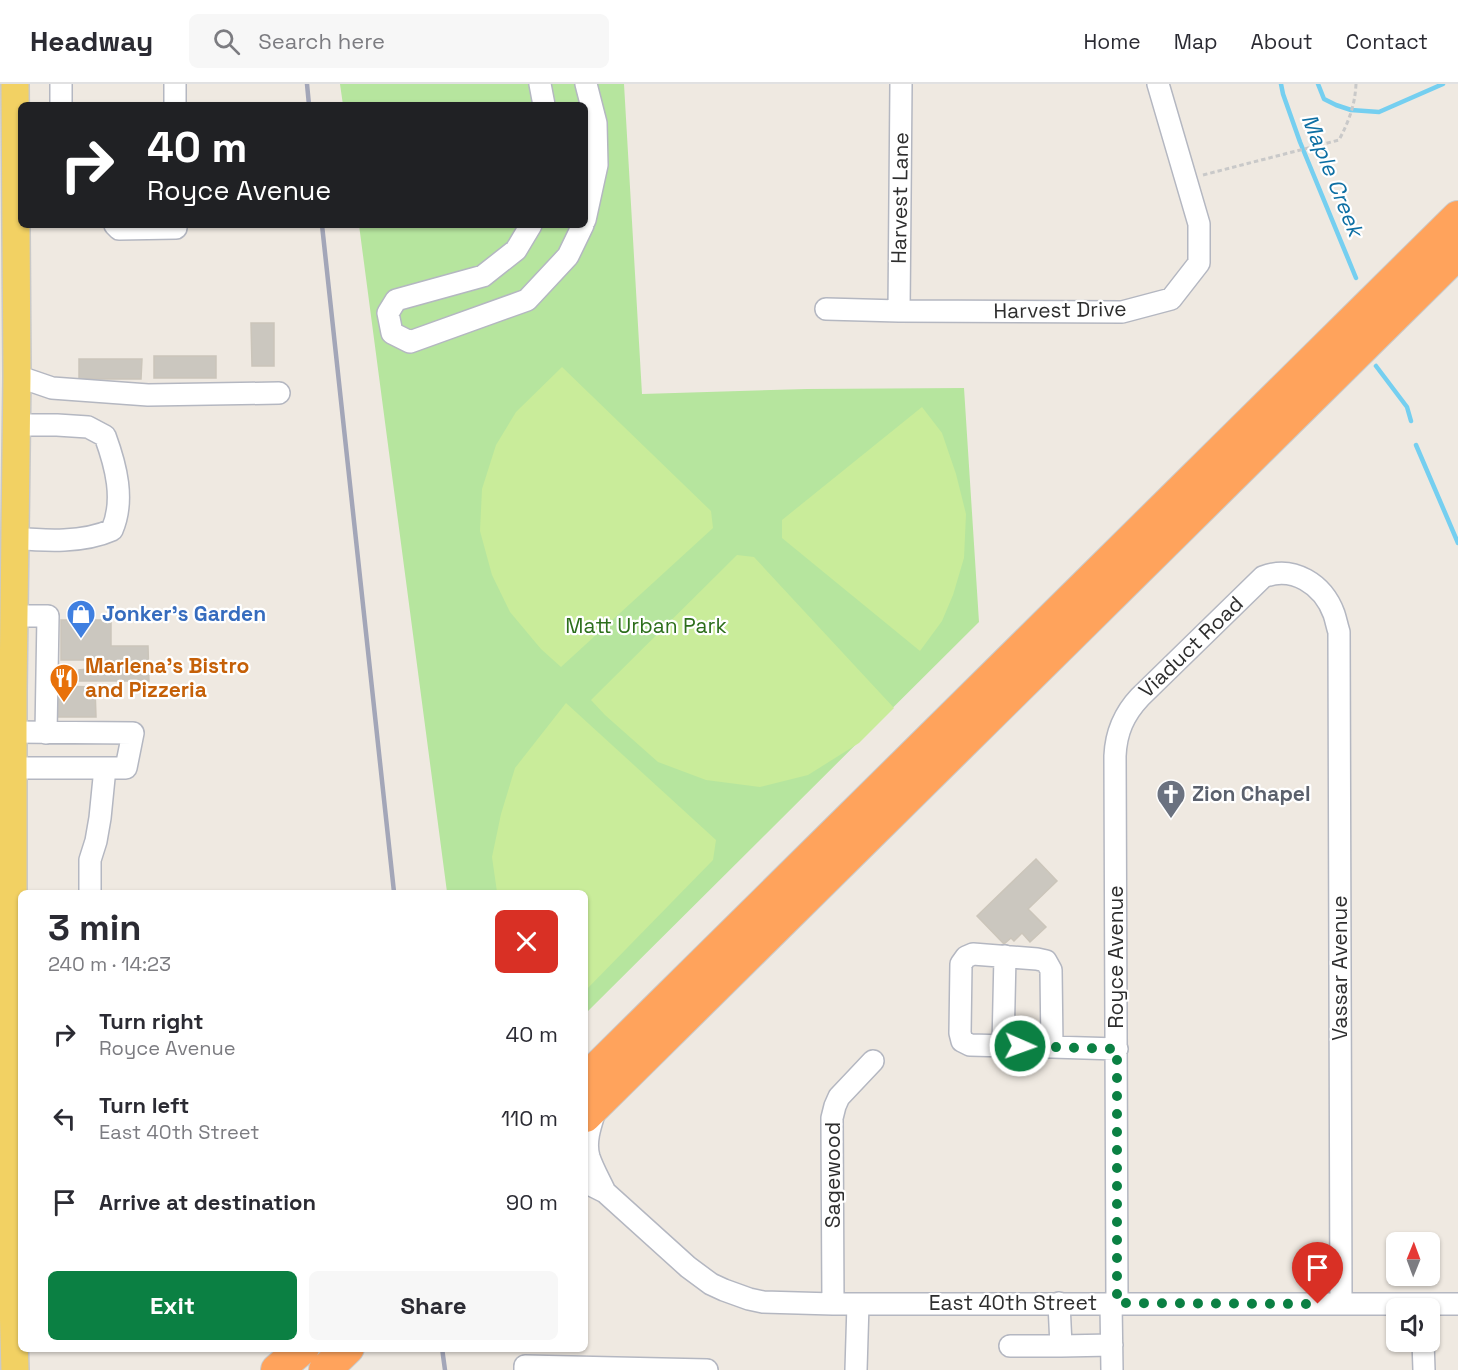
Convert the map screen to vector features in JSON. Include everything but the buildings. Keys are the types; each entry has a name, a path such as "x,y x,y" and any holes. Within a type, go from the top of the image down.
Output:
{"highway":[{"path":"589,1100 1458,217"},
{"path":"589,1100 1458,253"},
{"path":"277,1370 298,1352"},
{"path":"325,1370 344,1352"}],"main road":[{"path":"15,84 8,152 18,202 8,263 12,400 7,511 14,538 14,616 6,692 13,732 26,768 11,914 6,1126 15,1370"}],"street":[{"path":"61,84 61,102"},
{"path":"175,84 175,102"},
{"path":"540,84 543,102"},
{"path":"586,84 596,123 597,165 588,206"},
{"name":"Harvest Lane","path":"898,311 901,84"},
{"name":"Harvest Drive","path":"826,309 1122,312 1172,299 1198,263 1199,224 1158,84"},
{"path":"118,228 176,228"},
{"path":"529,228 516,250 483,276 396,300 388,313 392,333 410,342 527,300 568,256 582,228"},
{"path":"12,400 52,388 148,395 279,393"},
{"path":"12,400 57,425 88,427 105,436 119,484 117,519 112,530 84,537 46,540 14,538"},
{"name":"Viaduct Road","path":"1122,720 1140,696 1263,577 1270,574 1293,573 1317,588 1330,606 1339,632"},
{"path":"14,616 48,616 46,733"},
{"name":"Vassar Avenue","path":"1339,632 1341,1304"},
{"name":"Royce Avenue","path":"1112,1370 1117,1049 1115,756 1116,740 1122,720"},
{"path":"13,732 133,733 116,768 100,818 90,860 90,890"},
{"path":"26,768 116,768"},
{"path":"1052,1047 1051,969 1046,961 973,954 966,957 961,964 960,1033 962,1041 970,1045 1117,1049"},
{"path":"1003,1046 1005,956"},
{"name":"Sagewood","path":"833,1304 832,1118 839,1097 873,1061"},
{"path":"589,1100 588,1156 605,1192"},
{"path":"588,1184 605,1192"},
{"name":"East 40th Street","path":"605,1192 688,1267 711,1284 749,1299 764,1302 1386,1305"},
{"path":"1059,1303 1060,1346"},
{"path":"856,1370 858,1304"},
{"name":"East 40th Street","path":"1440,1305 1458,1304"},
{"path":"1010,1346 1112,1345"},
{"path":"1423,1352 1424,1370"},
{"path":"525,1370 525,1366 707,1370"}],"path":[{"path":"1186,180 1339,140 1349,120 1356,84"}],"green space":[{"name":"Matt Urban Park","path":"340,84 624,84 642,394 807,389 964,388 979,622 588,1011 588,890 447,890 359,228 588,228 588,102 343,102"},
{"path":"562,367 711,511 713,528 561,667 541,649 510,612 492,575 480,531 482,489 496,445 516,412"},
{"path":"922,407 942,433 966,514 964,558 953,595 942,621 920,651 782,538 782,520"},
{"path":"737,555 754,557 894,708 859,743 808,775 760,787 706,780 658,762 591,700"},
{"path":"566,703 716,840 713,860 588,988 588,890 497,890 492,857 501,814 515,768"}],"waterway":[{"name":"Maple Creek","path":"1281,84 1300,142 1356,278"},
{"path":"1318,84 1324,99 1336,105 1351,110 1379,112 1443,84"},
{"name":"Maple Creek","path":"1376,366 1407,407 1411,421"},
{"name":"Maple Creek","path":"1416,445 1458,543"}],"railway":[{"path":"307,84 309,102"},
{"path":"322,228 394,890"},
{"path":"443,1352 445,1370"}],"place":[{"name":"Jonker's Garden","path":"81,640"},
{"name":"Marlena's Bistro and Pizzeria","path":"64,704"},
{"name":"Zion Chapel","path":"1171,820"}],"route":[{"path":"1020,1046 1117,1049 1117,1303 1318,1304"}]}
